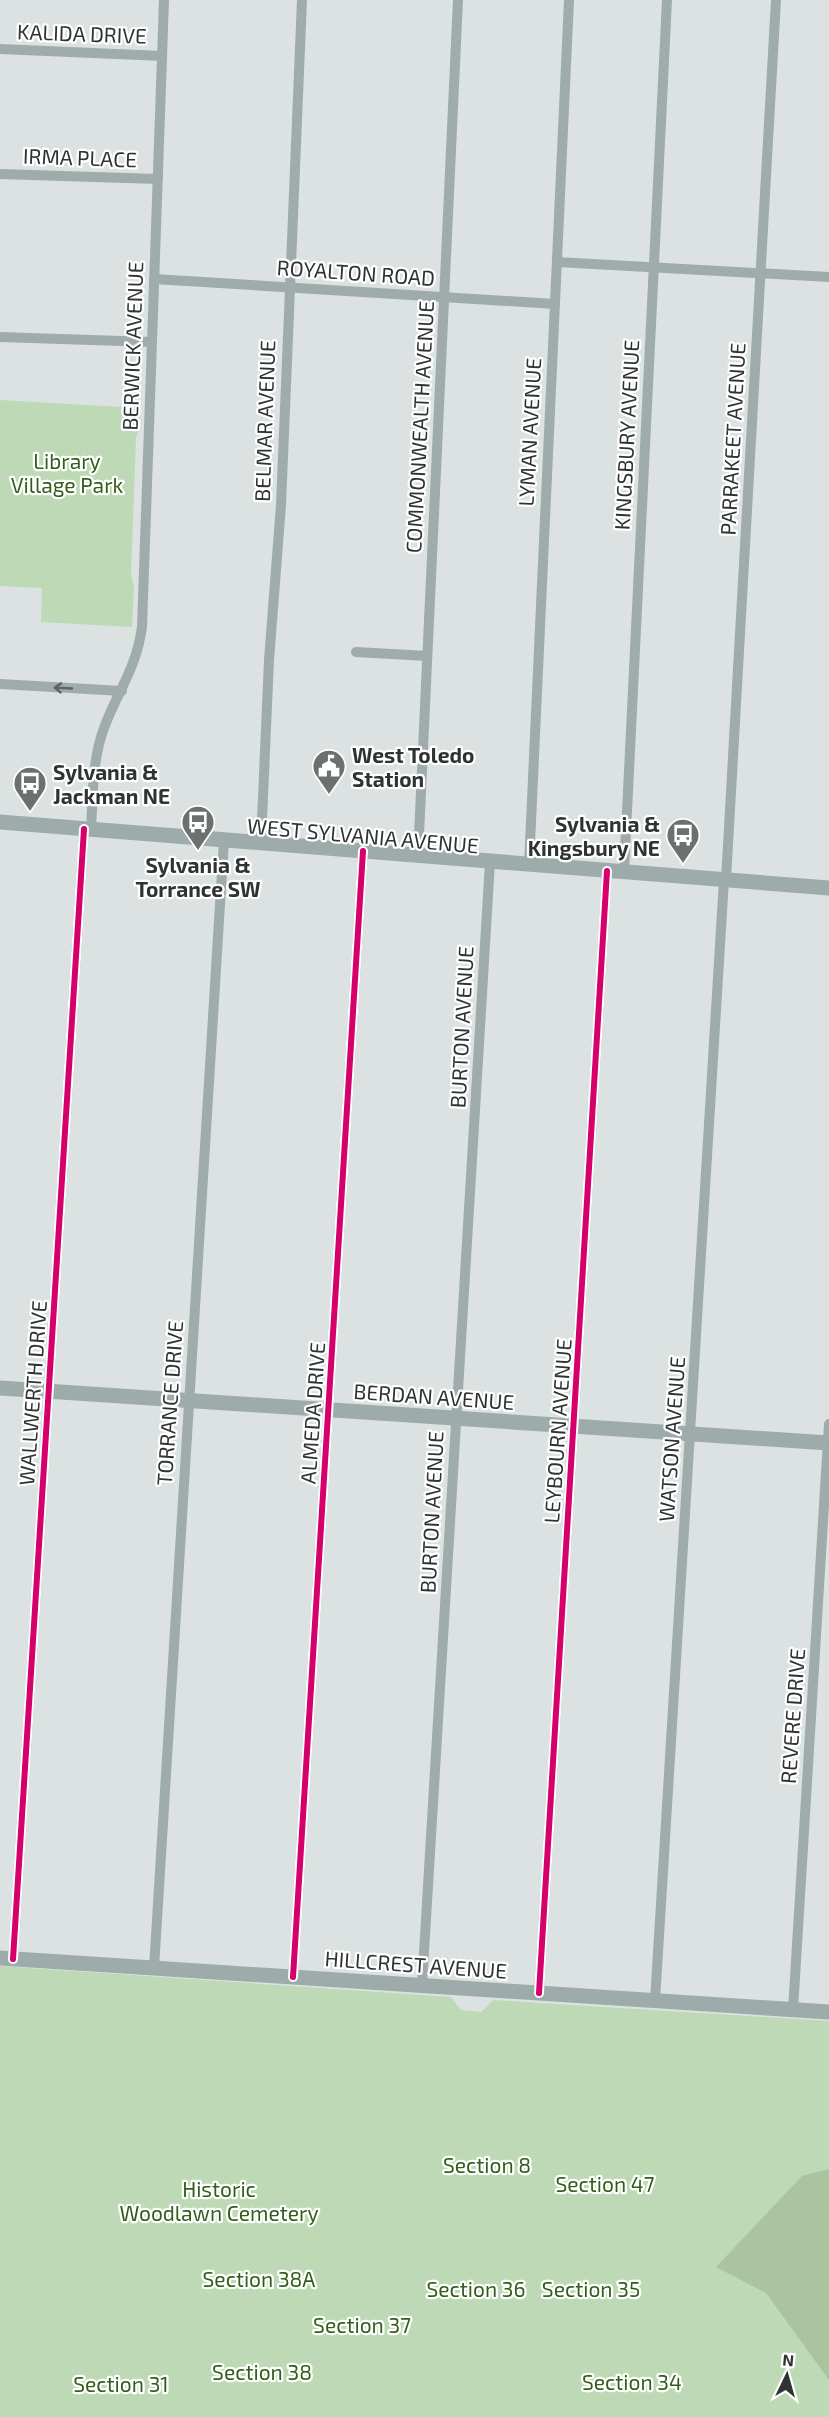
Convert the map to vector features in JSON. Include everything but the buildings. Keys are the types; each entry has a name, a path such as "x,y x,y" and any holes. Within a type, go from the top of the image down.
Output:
{"street":[{"name":"BERWICK AVENUE","path":"87,829 97,756 104,729 135,659 142,627 164,0"},
{"name":"BELMAR AVENUE","path":"261,843 269,660 280,505 302,0"},
{"name":"COMMONWEALTH AVENUE","path":"418,856 458,0"},
{"name":"LYMAN AVENUE","path":"529,865 569,0"},
{"name":"KINGSBURY AVENUE","path":"624,872 666,0"},
{"name":"PARRAKEET AVENUE","path":"725,880 776,0"},
{"name":"KALIDA DRIVE","path":"0,49 162,56"},
{"name":"IRMA PLACE","path":"0,174 158,179"},
{"path":"557,261 829,277"},
{"name":"ROYALTON ROAD","path":"154,279 555,304"},
{"path":"0,337 152,342"},
{"path":"356,652 427,656"},
{"path":"0,684 122,691"},
{"name":"WEST SYLVANIA AVENUE","path":"0,822 829,888"},
{"name":"WALLWERTH DRIVE","path":"7,1958 49,1391 87,829"},
{"name":"TORRANCE DRIVE","path":"154,1968 224,840"},
{"name":"ALMEDA DRIVE","path":"293,1977 363,851"},
{"name":"BURTON AVENUE","path":"422,1985 490,862"},
{"name":"LEYBOURN AVENUE","path":"539,1993 607,871"},
{"name":"WATSON AVENUE","path":"655,2001 725,880"},
{"name":"BERDAN AVENUE","path":"0,1388 828,1443"},
{"name":"REVERE DRIVE","path":"793,2010 829,1424"},
{"name":"HILLCREST AVENUE","path":"7,1958 829,2012"}],"green space":[{"name":"Library Village Park","path":"0,400 140,408 139,431 136,437 131,575 134,586 132,627 41,622 42,588 0,586"},
{"name":"Historic Woodlawn Cemetery","path":"0,1966 451,1997 461,2010 481,2012 493,2000 829,2021 829,2417 0,2417"},
{"path":"829,2169 829,2380 766,2293 716,2267 802,2176"}],"cycle path":[{"path":"13,1959 84,829"},
{"path":"293,1977 363,851"},
{"path":"539,1993 607,871"}],"place":[{"name":"West Toledo Station","path":"329,795"},
{"name":"Sylvania & Jackman NE","path":"30,812"},
{"name":"Sylvania & Torrance SW","path":"198,851"},
{"name":"Sylvania & Kingsbury NE","path":"683,864"}],"park label":[{"name":"Section 8","path":"487,2164"},
{"name":"Section 47","path":"605,2183"},
{"name":"Section 38A","path":"259,2278"},
{"name":"Section 36","path":"476,2288"},
{"name":"Section 35","path":"591,2288"},
{"name":"Section 37","path":"362,2324"},
{"name":"Section 38","path":"262,2371"},
{"name":"Section 34","path":"632,2381"},
{"name":"Section 31","path":"121,2383"}]}
